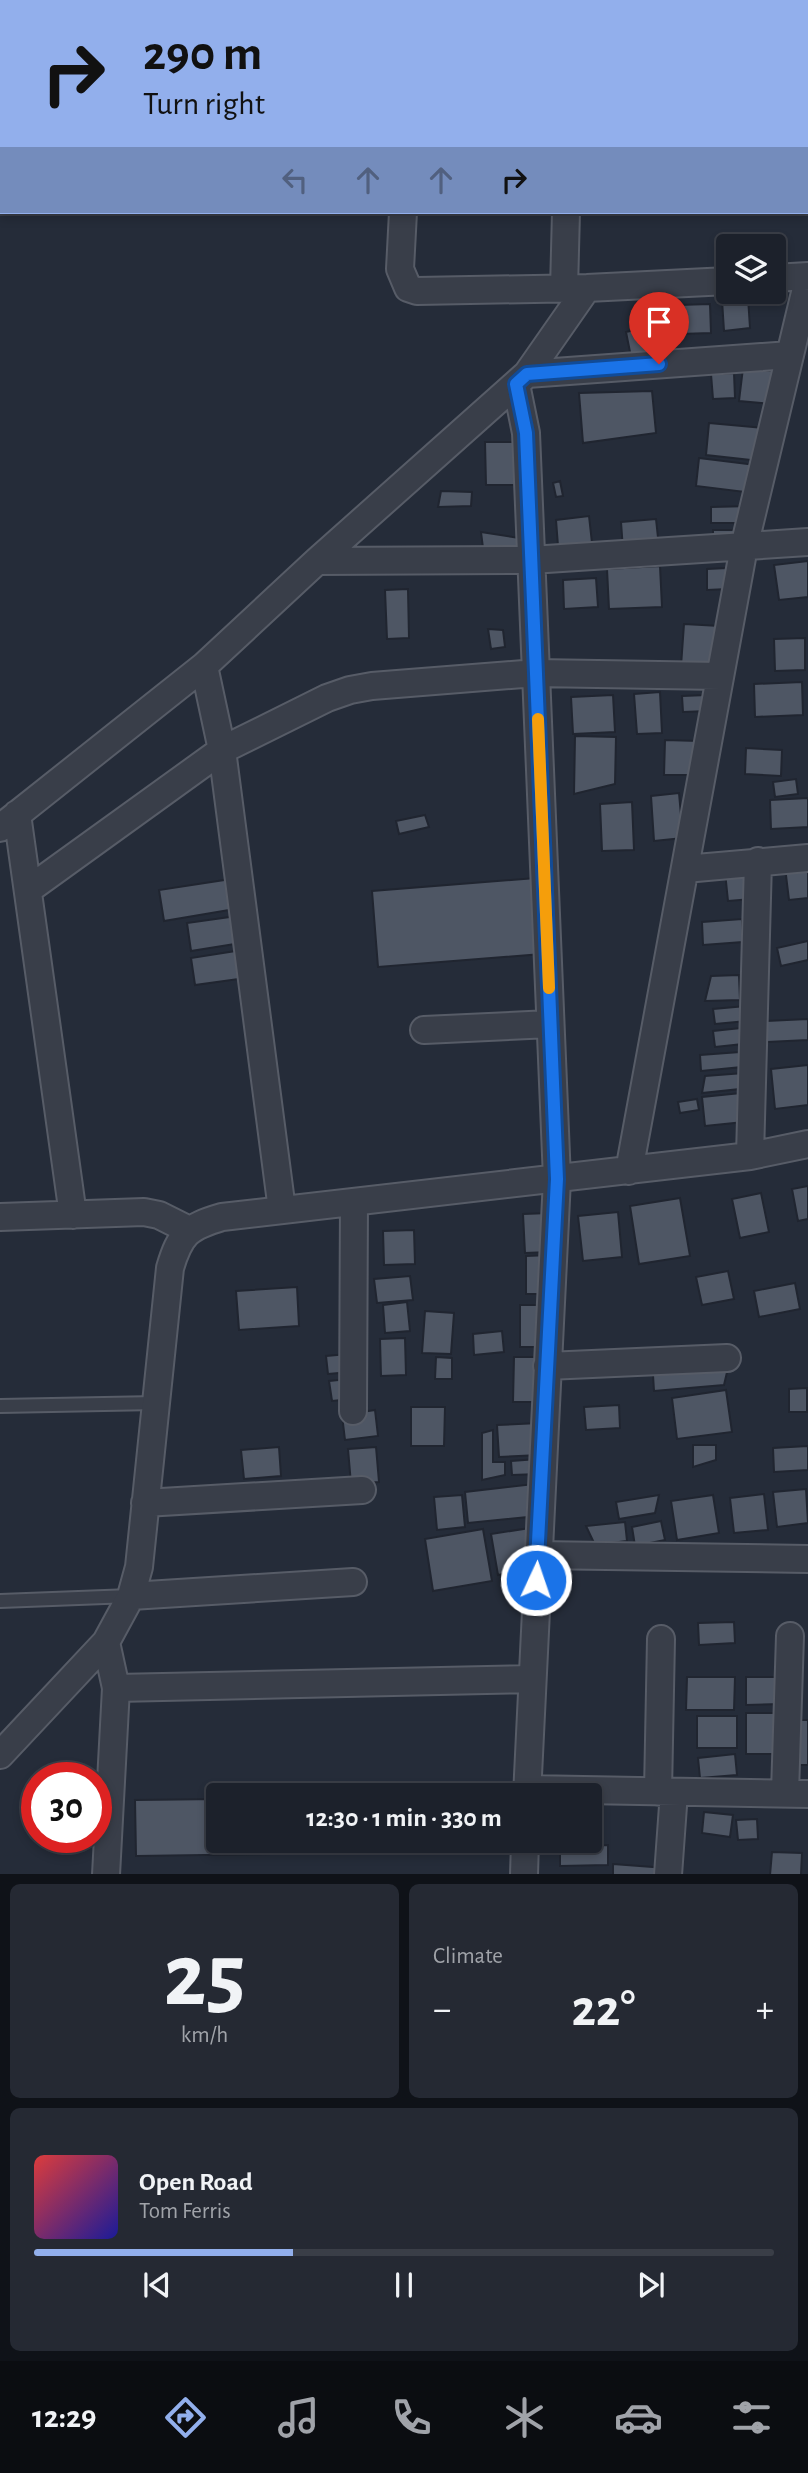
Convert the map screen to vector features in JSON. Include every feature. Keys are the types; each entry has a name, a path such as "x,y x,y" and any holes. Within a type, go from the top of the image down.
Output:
{"street":[{"path":"403,214 400,269 408,288 418,291 716,282"},
{"path":"73,1215 28,890 9,821 204,666 317,561 522,379 575,288 566,214"},
{"path":"629,1171 744,547 808,278 786,278"},
{"path":"522,379 790,355"},
{"path":"522,379 557,1179 531,1679 528,1783"},
{"path":"317,561 531,560 808,542"},
{"path":"204,666 222,750 282,1210"},
{"path":"28,890 222,750 327,698 350,690 536,673 720,676"},
{"path":"685,869 808,858"},
{"path":"750,1156 758,861"},
{"path":"424,1030 550,1024"},
{"path":"0,1755 106,1642 131,1596 139,1567 170,1268 177,1246 189,1230 201,1223 222,1217 750,1156 808,1144"},
{"path":"353,1411 354,1202"},
{"path":"0,1217 144,1212 159,1215 189,1230"},
{"path":"547,1366 727,1358"},
{"path":"145,1503 362,1489"},
{"path":"537,1555 808,1559"},
{"path":"131,1596 353,1582"},
{"path":"602,1792 797,1794 790,1636"},
{"path":"661,1639 668,1874"},
{"path":"106,1642 116,1688 106,1874"},
{"path":"116,1688 531,1679"},
{"path":"524,1874 525,1853"}],"lane":[{"path":"0,1406 156,1403"},
{"path":"0,1601 131,1596"}],"building":[{"path":"710,304 711,333 680,334 678,305"},
{"path":"722,304 748,304 750,328 724,331"},
{"path":"663,323 669,354 631,357 626,332"},
{"path":"743,368 774,371 771,404 739,401"},
{"path":"734,373 735,398 713,399 711,374"},
{"path":"652,391 656,433 583,443 579,393"},
{"path":"709,423 764,428 760,461 706,455"},
{"path":"485,442 518,442 521,485 486,485"},
{"path":"699,458 756,465 753,493 696,486"},
{"path":"560,481 563,496 556,497 553,483"},
{"path":"441,491 472,492 471,506 438,507"},
{"path":"751,506 746,523 711,523 711,507"},
{"path":"589,516 592,543 558,546 556,520"},
{"path":"656,519 659,547 623,550 621,522"},
{"path":"713,530 742,530 743,542 713,542"},
{"path":"481,532 519,538 517,552 483,548"},
{"path":"808,561 808,597 779,600 774,565"},
{"path":"660,566 662,607 609,609 607,569"},
{"path":"727,568 728,589 707,590 707,569"},
{"path":"596,578 598,607 564,609 563,580"},
{"path":"408,589 409,638 387,639 385,590"},
{"path":"684,624 720,626 718,668 681,666"},
{"path":"488,629 503,630 505,647 491,649"},
{"path":"805,638 805,670 775,671 774,639"},
{"path":"802,682 803,715 755,717 754,684"},
{"path":"660,692 662,733 637,734 634,694"},
{"path":"613,695 615,732 573,734 571,697"},
{"path":"707,695 708,711 683,712 682,696"},
{"path":"575,736 616,737 615,784 574,794"},
{"path":"665,740 699,741 698,775 664,775"},
{"path":"746,748 782,750 781,776 745,774"},
{"path":"796,779 798,794 775,797 773,782"},
{"path":"679,793 683,838 654,841 651,796"},
{"path":"808,798 808,827 771,829 770,800"},
{"path":"632,802 634,850 602,851 600,804"},
{"path":"425,815 429,827 399,834 396,821"},
{"path":"808,864 808,898 789,900 785,867"},
{"path":"750,870 752,899 728,901 725,872"},
{"path":"536,878 542,954 378,967 372,891"},
{"path":"231,879 235,909 164,921 159,890"},
{"path":"237,916 241,943 191,951 187,923"},
{"path":"742,919 743,942 703,945 702,922"},
{"path":"808,941 808,960 781,966 777,948"},
{"path":"242,950 246,978 195,985 191,958"},
{"path":"739,975 740,1000 705,1001 711,976"},
{"path":"746,1006 747,1021 715,1024 713,1009"},
{"path":"808,1019 808,1040 767,1042 766,1021"},
{"path":"741,1028 743,1044 715,1047 713,1031"},
{"path":"740,1052 742,1067 701,1071 700,1055"},
{"path":"808,1065 808,1105 775,1109 771,1069"},
{"path":"744,1073 740,1089 702,1093 705,1076"},
{"path":"741,1093 744,1122 705,1126 702,1097"},
{"path":"697,1099 699,1110 680,1113 678,1102"},
{"path":"808,1186 808,1219 798,1221 792,1189"},
{"path":"761,1193 769,1232 740,1238 732,1199"},
{"path":"680,1198 690,1256 639,1264 630,1206"},
{"path":"618,1212 622,1257 583,1261 578,1216"},
{"path":"549,1213 550,1252 525,1253 523,1214"},
{"path":"414,1230 415,1264 384,1265 383,1231"},
{"path":"549,1255 549,1294 526,1294 526,1256"},
{"path":"728,1271 734,1299 702,1305 696,1277"},
{"path":"410,1276 413,1300 377,1303 374,1279"},
{"path":"795,1283 800,1309 759,1317 754,1291"},
{"path":"297,1287 299,1326 239,1330 236,1291"},
{"path":"407,1302 410,1331 385,1333 383,1305"},
{"path":"520,1305 546,1305 543,1347 520,1347"},
{"path":"425,1311 454,1313 451,1354 422,1353"},
{"path":"502,1331 504,1352 474,1355 473,1334"},
{"path":"405,1338 406,1375 381,1376 380,1339"},
{"path":"348,1354 350,1372 328,1374 326,1356"},
{"path":"436,1357 452,1358 452,1379 435,1379"},
{"path":"514,1357 543,1357 543,1402 513,1402"},
{"path":"728,1368 724,1385 654,1391 653,1375"},
{"path":"348,1379 351,1399 332,1401 329,1381"},
{"path":"807,1388 807,1412 789,1412 789,1389"},
{"path":"726,1390 732,1432 677,1439 672,1398"},
{"path":"619,1405 620,1428 586,1430 584,1407"},
{"path":"411,1407 445,1407 444,1446 411,1446"},
{"path":"375,1410 378,1436 345,1440 342,1415"},
{"path":"539,1423 540,1455 499,1457 497,1425"},
{"path":"493,1430 493,1462 505,1462 505,1475 482,1480 482,1433"},
{"path":"693,1445 716,1445 716,1460 693,1467"},
{"path":"808,1446 808,1470 774,1472 773,1448"},
{"path":"279,1447 281,1476 244,1479 241,1450"},
{"path":"376,1447 379,1482 351,1484 348,1449"},
{"path":"538,1459 539,1474 512,1475 511,1461"},
{"path":"534,1484 538,1516 468,1523 465,1492"},
{"path":"806,1489 808,1523 777,1527 773,1492"},
{"path":"764,1494 768,1530 734,1533 730,1498"},
{"path":"462,1495 465,1527 437,1530 434,1497"},
{"path":"659,1495 655,1513 619,1519 616,1502"},
{"path":"713,1495 719,1533 677,1540 671,1501"},
{"path":"661,1521 665,1540 635,1546 632,1527"},
{"path":"625,1522 627,1541 595,1545 586,1526"},
{"path":"530,1528 536,1568 498,1575 491,1534"},
{"path":"483,1529 492,1581 433,1591 425,1539"},
{"path":"734,1622 735,1643 699,1645 698,1623"},
{"path":"687,1677 735,1677 734,1710 686,1710"},
{"path":"746,1677 781,1677 781,1704 746,1705"},
{"path":"746,1713 782,1713 781,1754 746,1754"},
{"path":"697,1716 737,1716 737,1748 697,1748"},
{"path":"798,1720 808,1720 808,1765 796,1765"},
{"path":"735,1754 737,1775 700,1778 698,1758"},
{"path":"206,1799 206,1853 271,1854 136,1856 135,1800"},
{"path":"704,1812 733,1815 730,1837 702,1833"},
{"path":"757,1819 758,1839 738,1840 736,1820"},
{"path":"602,1845 608,1845 608,1865 560,1866 560,1853 602,1853"},
{"path":"772,1852 802,1853 801,1874 770,1874"},
{"path":"613,1864 666,1868 666,1874 613,1874"}],"slow traffic":[{"path":"538,719 549,988"}],"route":[{"path":"536,1580 557,1179 526,433 516,384 527,374 659,364"}]}
